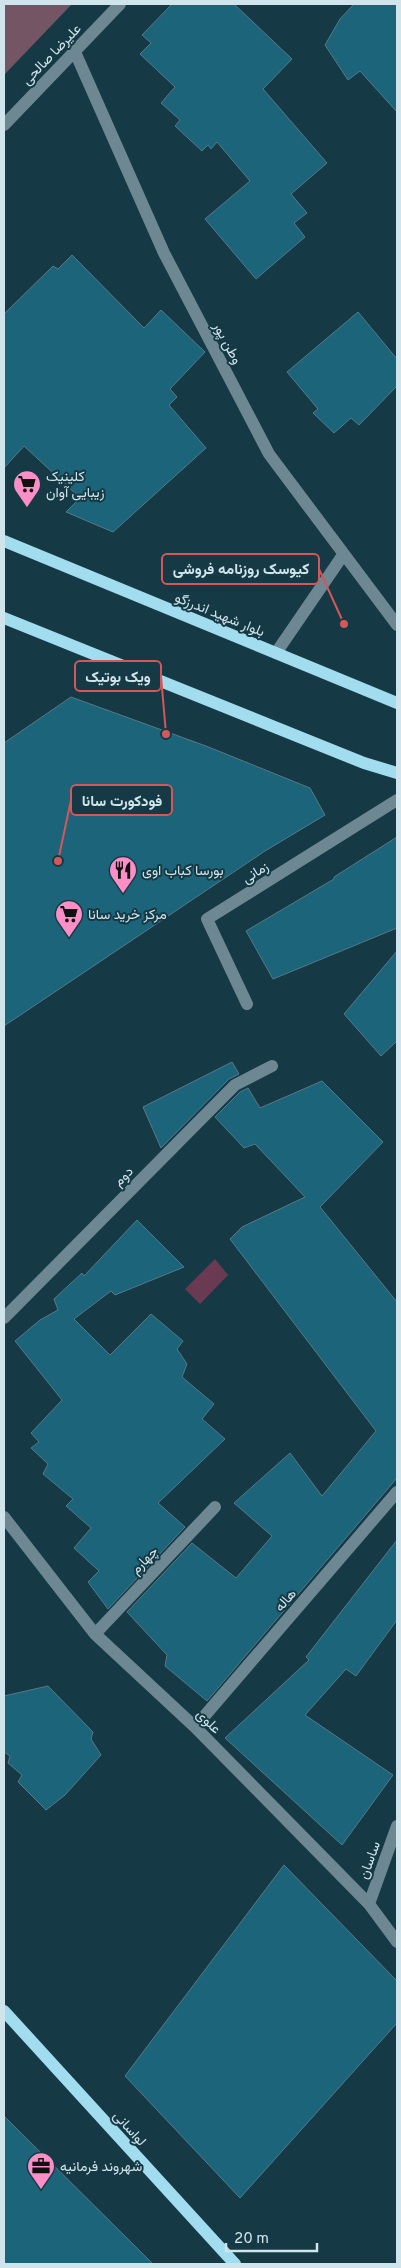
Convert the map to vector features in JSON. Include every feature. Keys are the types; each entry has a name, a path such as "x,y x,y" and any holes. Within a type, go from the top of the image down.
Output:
{"main road":[{"name":"بلوار شهید اندرزگو","path":"4,541 397,703"},
{"path":"4,618 364,763 397,773"},
{"name":"لواسانی","path":"4,2011 235,2264"}],"street":[{"name":"علیرضا صالحی","path":"4,125 120,4"},
{"name":"وطن پور","path":"75,52 164,253 269,454 343,555 397,624"},
{"path":"276,653 343,555"},
{"name":"زمانی","path":"247,1004 207,919 397,800"},
{"name":"دوم","path":"4,1318 235,1085 272,1066"},
{"name":"هاله","path":"195,1727 397,1492"},
{"name":"چهارم","path":"95,1634 215,1507"},
{"name":"علوی","path":"4,1518 95,1634 195,1727 369,1904 397,1942"},
{"name":"ساسان","path":"369,1904 397,1826"}],"shaded area":[{"path":"4,4 72,4 4,75"},
{"path":"215,1259 228,1275 200,1304 185,1289"}],"building":[{"path":"172,4 234,4 292,59 263,89 327,163 291,194 307,213 294,223 305,237 256,279 205,219 250,181 217,142 211,149 208,145 202,151 175,126 180,120 161,103 175,87 140,54 151,43 142,35"},
{"path":"354,4 397,4 397,112 360,71 348,80 325,45 340,19"},
{"path":"72,255 144,328 161,310 205,352 170,389 177,397 169,405 206,448 113,532 66,512 80,498 24,446 4,468 4,314 53,266 58,269"},
{"path":"358,312 397,359 397,386 359,425 351,418 334,433 313,413 318,409 287,372"},
{"name":"مرکز خرید سانا","path":"71,697 206,746 310,788 325,815 265,851 4,1026 4,743"},
{"path":"397,837 397,928 273,979 246,931 334,879 334,877"},
{"path":"397,951 397,1041 381,1056 344,1014"},
{"path":"232,1062 239,1074 229,1079 161,1148 143,1107"},
{"path":"322,1081 383,1142 320,1207 397,1302 397,1478 207,1701 165,1666 167,1655 127,1612 192,1543 236,1578 272,1536 234,1503 290,1453 322,1496 376,1431 230,1239 242,1227 305,1197 255,1144 244,1148 215,1117 240,1092 248,1088 260,1108"},
{"path":"137,1220 184,1267 115,1295 111,1291 74,1319 110,1355 151,1314 183,1341 177,1349 187,1364 182,1377 214,1404 202,1419 225,1439 158,1503 185,1527 108,1609 88,1582 99,1571 74,1548 91,1528 66,1506 73,1499 43,1474 48,1464 31,1448 39,1442 31,1433 62,1400 15,1341 40,1320 58,1310 54,1299 82,1273 84,1276"},
{"path":"397,1540 397,1620 356,1676 346,1669 305,1715 393,1775 342,1845 225,1738 309,1660 306,1657"},
{"path":"48,1686 93,1732 91,1739 101,1755 65,1795 46,1810 18,1782 22,1775 8,1763 10,1756 4,1752 4,1696"},
{"path":"284,1865 397,1981 397,2023 240,2198 125,2076"},
{"name":"شهروند فرمانیه","path":"4,2116 153,2264 4,2264"}],"place":[{"name":"کلینیک زیبایی آوان","path":"27,508"},
{"name":"کیوسک روزنامه فروشی","path":"344,624"},
{"name":"ویک بوتیک","path":"166,734"},
{"name":"فودکورت سانا","path":"58,861"},
{"name":"بورسا کباب اوی","path":"123,894"},
{"name":"مرکز خرید سانا","path":"69,938"},
{"name":"شهروند فرمانیه","path":"41,2190"}]}
